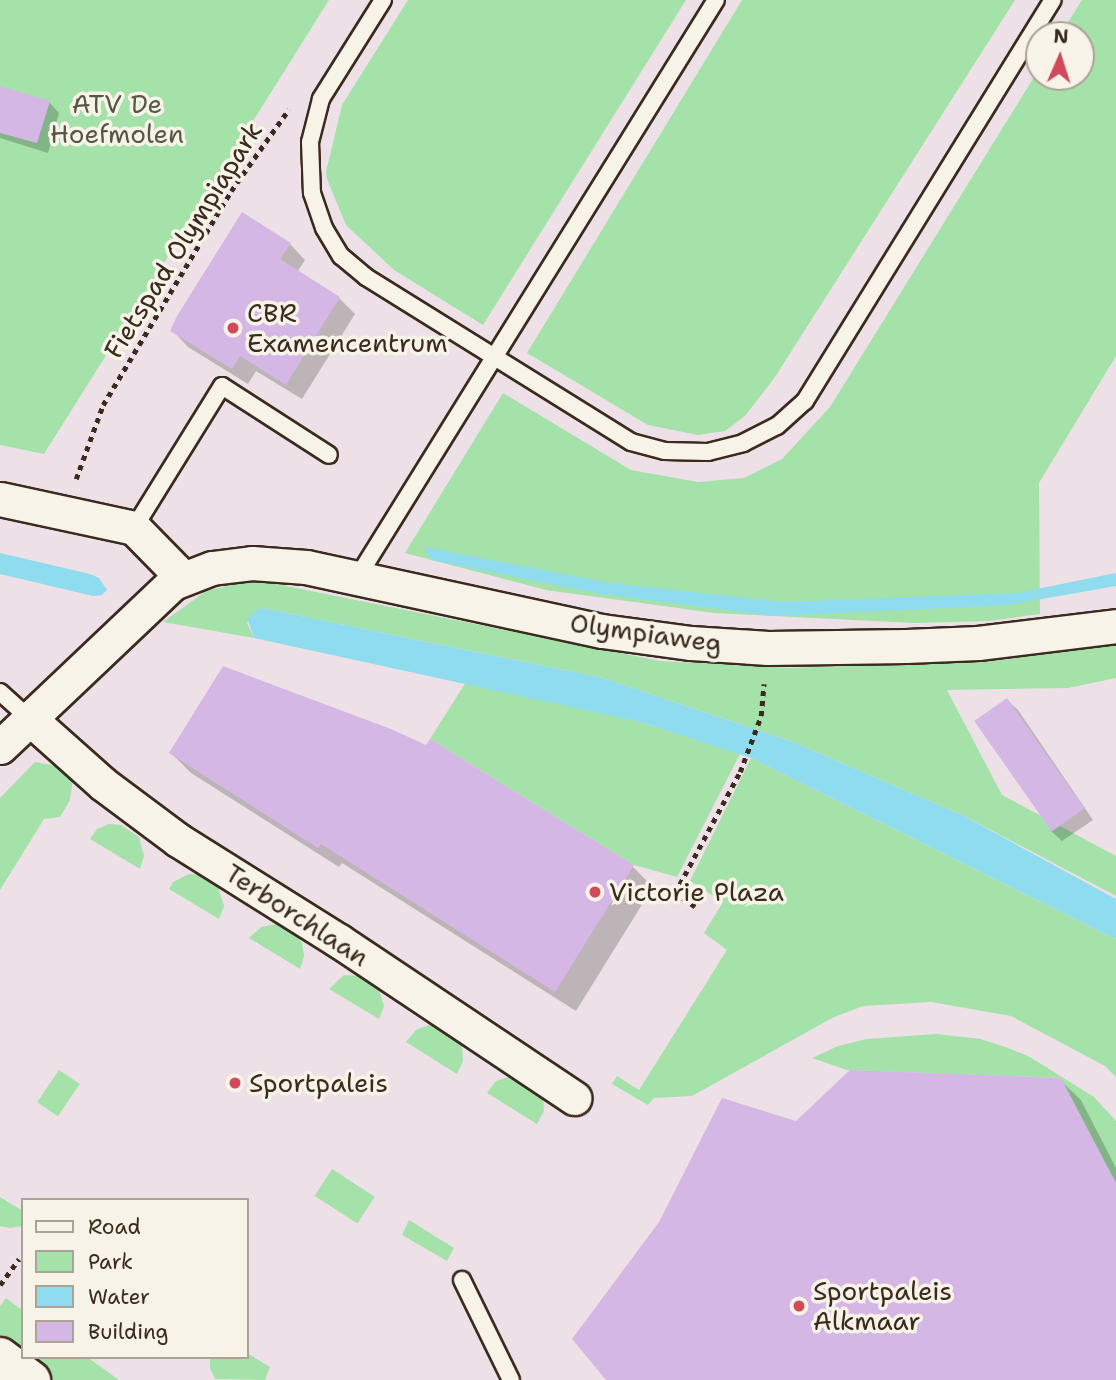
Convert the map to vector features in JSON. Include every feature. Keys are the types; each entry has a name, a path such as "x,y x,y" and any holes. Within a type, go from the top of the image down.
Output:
{"main road":[{"path":"0,1357 31,1380"}],"street":[{"path":"0,499 134,528 183,578"},
{"name":"Olympiaweg","path":"0,747 162,591 183,578 212,568 276,563 602,631 660,640 768,648 978,643 1116,626"},
{"name":"Terborchlaan","path":"29,718 103,783 178,840 339,941 574,1098"}],"lane":[{"path":"383,0 321,99 310,142 312,192 324,228 341,256 366,277 631,442 665,451 708,452 743,443 777,426 805,401 1053,0"},
{"path":"357,578 716,0"},
{"path":"134,528 222,386 329,455"},
{"path":"0,692 29,718"},
{"path":"462,1280 511,1380"}],"path":[{"name":"Fietspad Olympiapark","path":"64,513 103,405 231,191 296,99"},
{"path":"695,907 675,894 740,772 761,716"},
{"path":"0,1285 19,1259"}],"green space":[{"name":"ATV De Hoefmolen","path":"0,0 329,0 44,454 0,445"},
{"path":"408,0 686,0 483,325 394,270 346,225 327,179 326,172 342,105"},
{"path":"742,0 1015,0 775,377 745,416 725,431 698,435 648,425 527,353"},
{"path":"1082,0 1116,0 1116,356 1039,483 1040,614 990,621 915,623 714,613 546,590 405,553 503,393 631,470 698,482 744,478 782,459 830,407 1025,91 1095,91 1095,21 1069,21"},
{"path":"249,581 276,584 660,661 792,668 1002,660 1116,644 1116,678 1068,688 947,690 1002,795 1116,856 1116,896 964,816 793,742 603,678 262,608 247,623 254,638 163,622 206,591"},
{"path":"466,682 644,723 740,754 677,877 634,865 430,739"},
{"path":"751,758 1116,939 1116,1077 1105,1066 1011,1016 931,1002 863,1006 832,1018 692,1096 654,1098 648,1105 612,1084 617,1076 639,1090 727,950 704,933 723,902 690,881"},
{"path":"35,762 63,767 73,778 70,800 60,817 44,819 0,890 0,798"},
{"path":"109,824 121,825 139,837 144,856 140,869 90,839 97,829"},
{"path":"189,874 200,875 218,887 224,906 219,919 169,889 173,882"},
{"path":"276,924 294,933 302,943 304,956 300,969 249,938 261,927"},
{"path":"344,975 360,976 378,987 384,1006 379,1019 329,989"},
{"path":"429,1025 441,1027 458,1038 462,1045 463,1061 457,1074 406,1042 416,1030"},
{"path":"936,1034 981,1039 1008,1048 1030,1057 1094,1097 1116,1121 1116,1184 1060,1078 847,1070 812,1058 838,1046 867,1039"},
{"path":"59,1070 80,1084 58,1116 37,1102"},
{"path":"515,1075 543,1095 544,1111 537,1124 487,1093 496,1081"},
{"path":"332,1169 375,1197 357,1224 315,1196"},
{"path":"0,1197 21,1210 21,1226 0,1226"},
{"path":"409,1220 454,1248 447,1261 402,1235"},
{"path":"6,1298 21,1309 21,1358 0,1343 0,1306"},
{"path":"248,1354 270,1367 265,1380 215,1379 210,1368 210,1359 248,1359"},
{"path":"22,1359 90,1359 119,1380 51,1380"}],"water":[{"path":"425,547 610,583 782,602 1017,593 1116,573 1116,586 1008,605 773,616 601,594 431,560"},
{"path":"0,553 90,574 99,578 107,590 102,595 93,596 0,574"},
{"path":"262,608 603,678 793,742 964,816 1116,899 1116,939 751,758 644,723 254,638 247,618"}],"building":[{"path":"0,86 50,101 37,143 0,133"},
{"path":"242,212 291,243 280,259 340,297 286,385 240,356 232,369 170,331"},
{"path":"223,666 391,729 426,745 430,739 634,865 555,992 321,844 318,848 169,753"},
{"path":"1007,698 1084,809 1052,832 974,721"},
{"path":"850,1070 1061,1078 1116,1183 1116,1380 606,1380 572,1339 659,1222 722,1098 796,1121"}],"place":[{"name":"CBR Examencentrum","path":"233,328"},
{"name":"Victorie Plaza","path":"595,892"},
{"name":"Sportpaleis","path":"235,1083"},
{"name":"Sportpaleis Alkmaar","path":"799,1306"}]}
